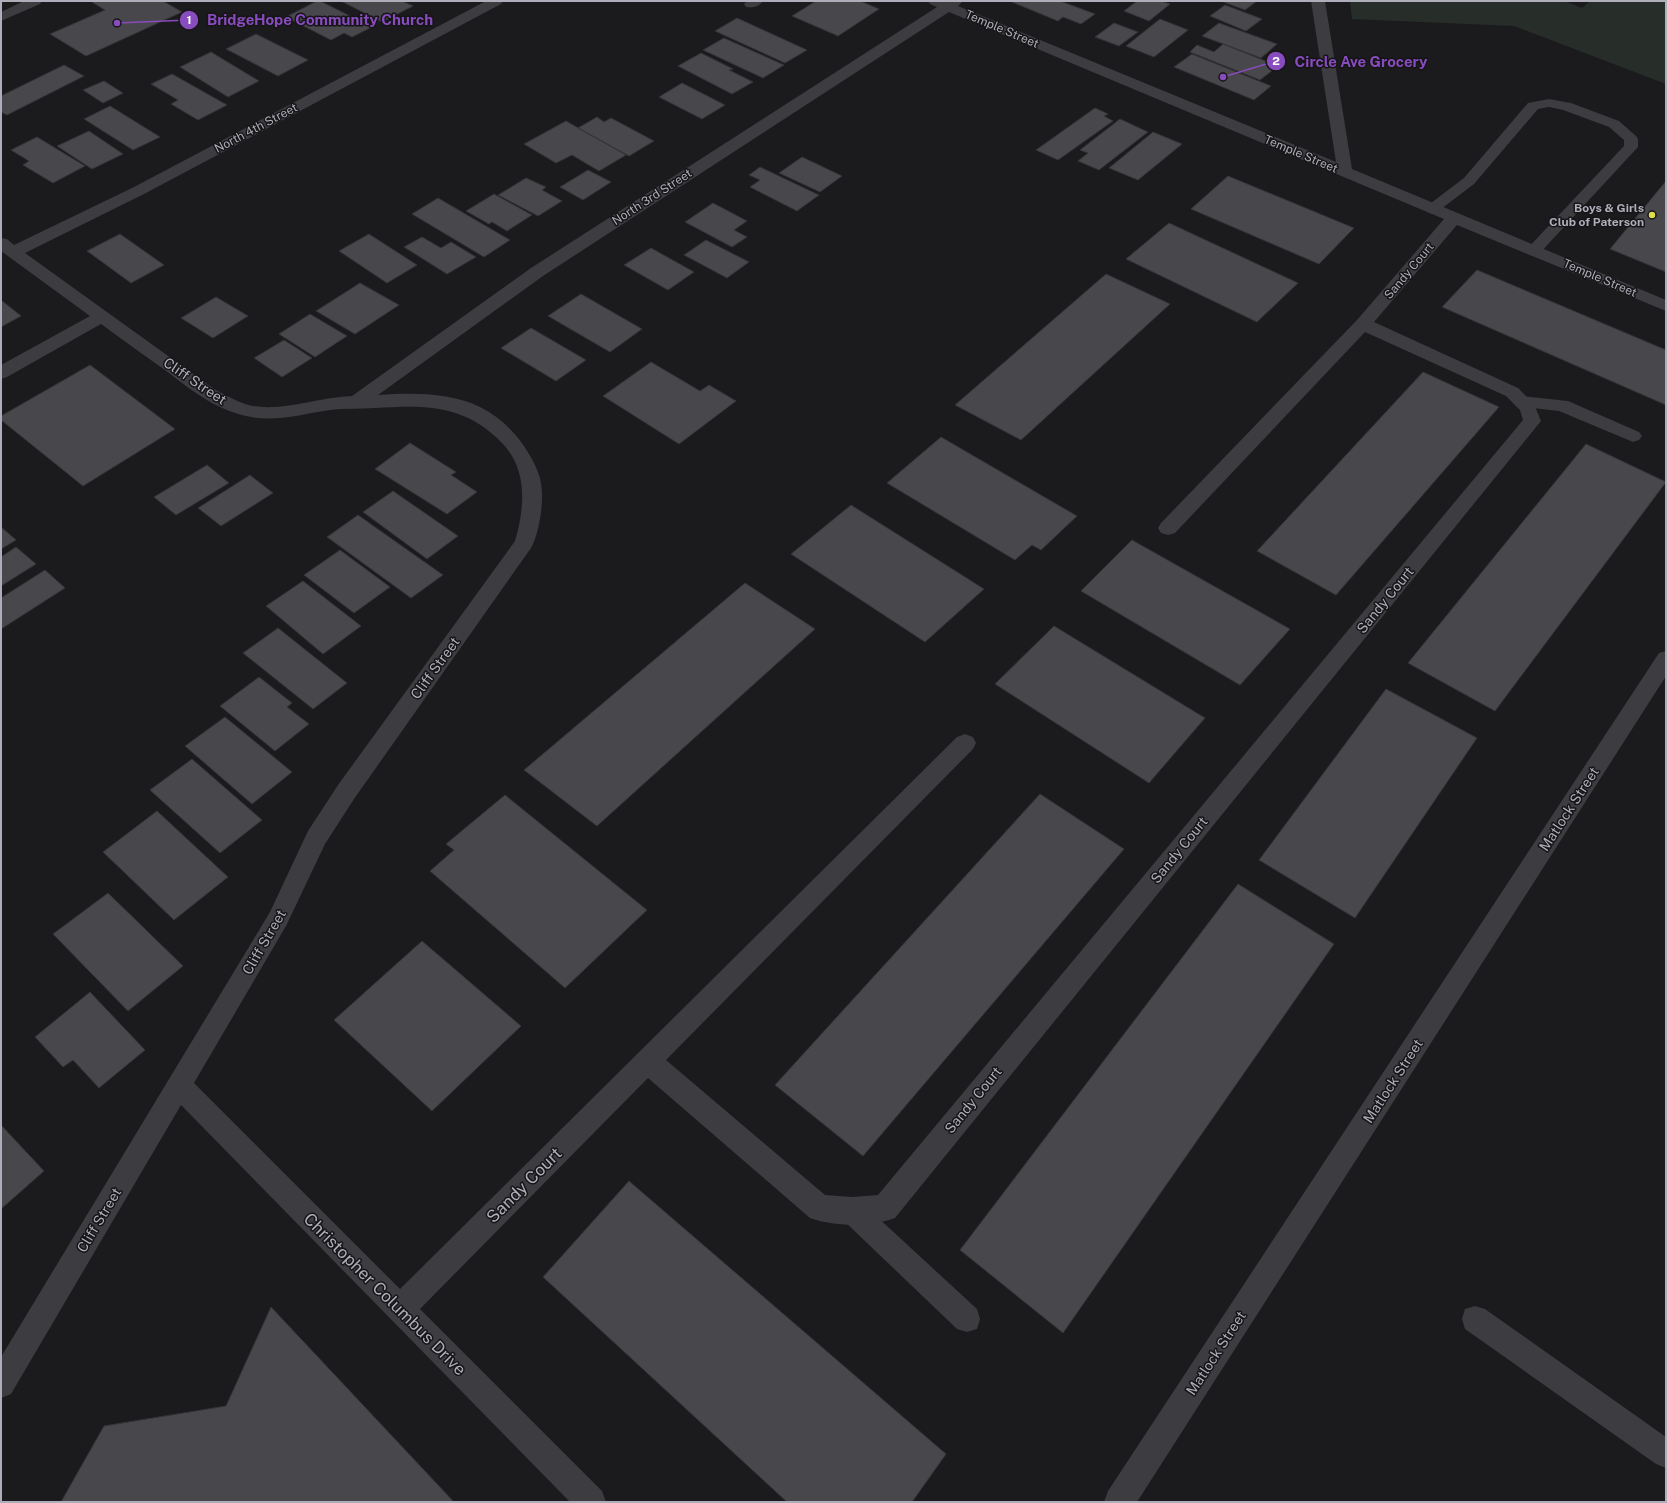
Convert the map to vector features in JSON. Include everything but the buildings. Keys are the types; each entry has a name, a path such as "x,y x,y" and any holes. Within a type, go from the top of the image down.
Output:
{"street":[{"path":"1,16 35,1"},
{"name":"North 4th Street","path":"7,248 140,190 496,1"},
{"path":"1318,1 1345,172"},
{"name":"Temple Street","path":"946,3 1432,209 1666,306"},
{"name":"North 3rd Street","path":"355,403 537,272 946,3"},
{"name":"Sandy Court","path":"1168,528 1364,324 1454,218"},
{"name":"Cliff Street","path":"1,1384 278,919 316,838 346,792 524,543 531,522 532,483 518,448 491,421 476,412 458,405 412,399 325,404 279,412 257,412 226,404 208,393 7,248"},
{"path":"1,374 102,316"},
{"name":"Sandy Court","path":"648,1061 820,1208 852,1211 885,1208 1532,422 1528,408 1512,392 1364,324"},
{"name":"Matlock Street","path":"1119,1502 1666,660"},
{"name":"Sandy Court","path":"400,1309 965,743"},
{"name":"Christopher Columbus Drive","path":"179,1085 591,1502"}],"lane":[{"path":"1432,209 1468,181 1533,106 1549,103 1566,106 1614,124 1631,139 1631,147 1533,251"},
{"path":"1522,402 1562,405 1633,436"},
{"path":"852,1211 967,1319"},
{"path":"1475,1319 1666,1454"}],"shaded area":[{"path":"1350,1 1564,1 1582,8 1590,1 1666,1 1666,84 1514,26 1352,19"}],"place":[{"name":"BridgeHope Community Church","path":"117,23"},
{"name":"Circle Ave Grocery","path":"1223,77"},
{"name":"Boys & Girls Club of Paterson","path":"1652,215"}]}
